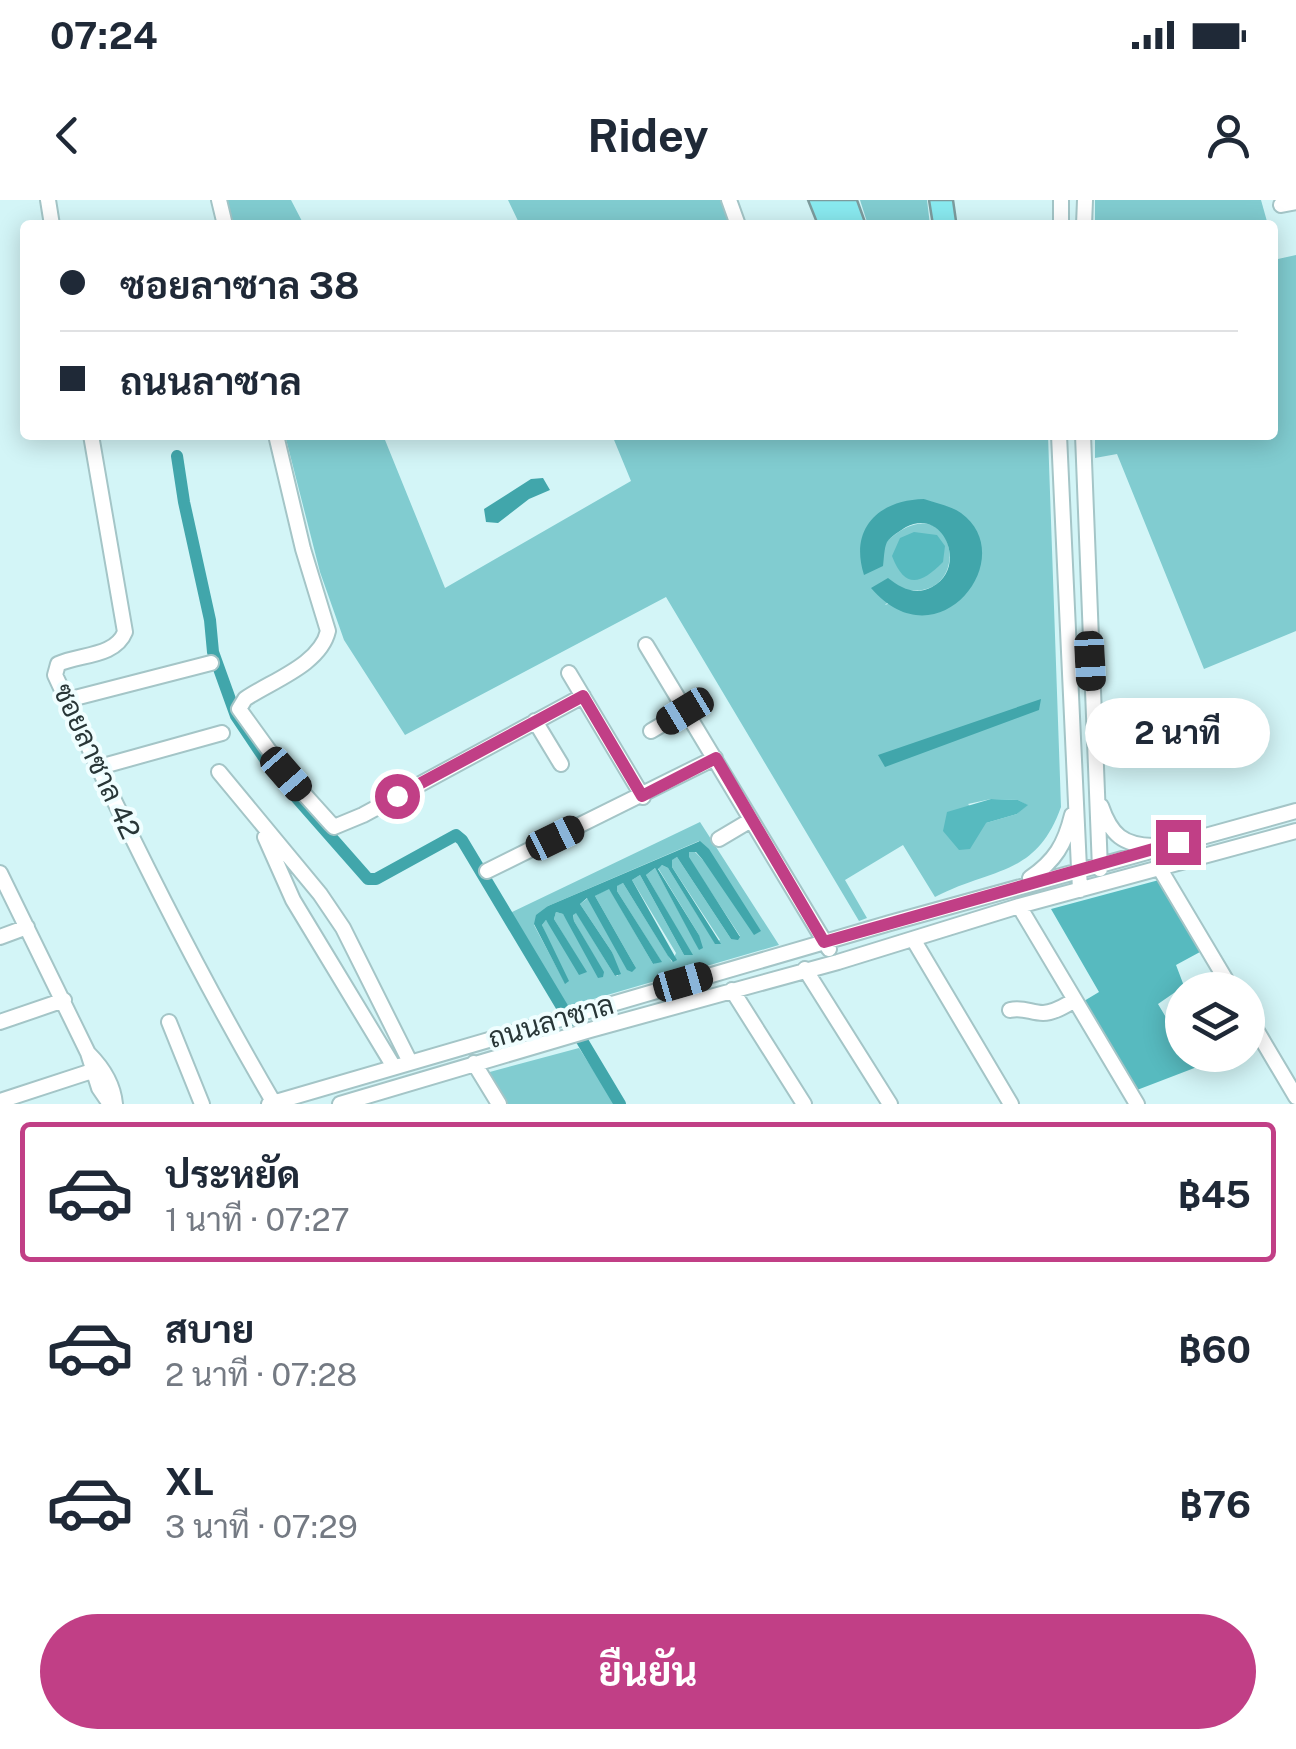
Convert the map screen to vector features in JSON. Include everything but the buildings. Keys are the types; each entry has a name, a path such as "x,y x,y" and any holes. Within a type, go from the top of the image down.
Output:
{"street":[{"name":"ซอยลาซาล 42","path":"93,440 125,632 121,643 108,650 58,664 56,676 96,768 272,1103"},
{"path":"277,440 328,632 314,656 244,699 239,709 286,774 334,827 583,696"},
{"path":"1060,440 1080,890"},
{"path":"1084,440 1101,884"},
{"path":"646,645 838,962"},
{"path":"67,700 211,663"},
{"path":"569,673 642,796"},
{"path":"651,732 685,711"},
{"path":"535,721 561,764"},
{"path":"96,768 222,732"},
{"path":"487,871 716,758"},
{"path":"218,772 320,894 343,928 410,1062"},
{"path":"1096,776 1103,812 1114,835 1139,846 1178,842"},
{"path":"1002,891 1026,881 1054,859 1069,828 1075,786"},
{"name":"ถนนลาซาล","path":"272,1103 890,922 1296,811"},
{"path":"719,838 751,820"},
{"path":"260,825 292,900 394,1067"},
{"name":"ถนนลาซาล","path":"340,1104 1020,906 1296,831"},
{"path":"1160,868 1221,972"},
{"path":"0,873 64,1000 92,1071 113,1104"},
{"path":"1020,906 1137,1104"},
{"path":"890,922 1012,1104"},
{"path":"0,937 28,927"},
{"path":"343,980 363,968"},
{"path":"805,968 890,1104"},
{"path":"732,990 804,1104"},
{"path":"0,1022 64,1000"},
{"path":"1010,1010 1025,1008 1040,1014 1075,1000"},
{"path":"169,1022 202,1104"},
{"path":"1265,1045 1296,1098"},
{"path":"88,1053 112,1087 113,1104"},
{"path":"474,1063 499,1104"},
{"path":"0,1101 92,1071"}],"shaded area":[{"path":"223,200 291,200 301,220 229,220"},
{"path":"508,200 721,200 727,220 518,220"},
{"path":"860,200 927,200 929,220 866,220"},
{"path":"1095,200 1261,200 1267,220 1095,220"},
{"path":"1296,255 1296,631 1204,669 1117,454 1095,458 1095,440 1278,440 1278,259"},
{"path":"286,440 385,440 445,588 631,481 614,440 1048,440 1061,807 1051,830 1025,858 935,897 903,845 845,880 867,918 859,921 666,597 405,735 344,640 320,572","holes":["924,499 979,571 885,605 902,589 926,589 941,580 949,565 949,548 942,533 929,524 911,526 887,541","991,799 1018,800 1027,805 1017,814 986,823 968,804"]},
{"path":"543,478 550,490 529,499 498,523 486,522 484,509 531,479"},
{"path":"924,499 961,513 977,532 982,554 977,577 964,596 945,610 922,615 897,609 871,588 888,578 914,591 932,587 949,567 950,555 941,532 920,523 906,527 887,542 883,566 864,575 860,558 865,531 881,511"},
{"path":"914,532 937,535 945,546 943,562 928,575 914,580 902,574 892,556 900,538"},
{"path":"1041,699 1039,710 885,767 878,755"},
{"path":"991,799 1018,800 1028,805 1017,814 986,823 970,849 959,850 943,831 947,812"},
{"path":"700,822 779,945 566,1007 510,913","holes":["699,841 703,860 695,852 688,852 740,936 731,939 677,857 671,860 672,867 720,940 715,943 668,868 662,865 658,868 699,935 699,949 655,868 646,875 692,955 684,955 640,875 632,880 676,953 672,962 623,883 616,886 617,891 661,961 653,964 609,888 595,896 636,968 588,898 580,904 612,952 618,976 576,912 574,921 603,972 563,914 556,912 554,919 586,972 546,920 542,925 565,983 534,925 548,906"]},
{"path":"700,841 761,931 754,935 703,860 696,852 689,852 740,937 738,940 731,939 677,857 672,860 672,867 721,944 715,944 668,868 662,865 658,869 703,948 699,950 655,868 646,875 693,955 684,955 640,875 632,880 677,960 673,962 668,956 623,883 617,891 662,962 653,964 609,889 595,896 636,968 632,972 627,970 587,898 580,904 612,952 621,974 615,976 576,913 574,921 604,972 598,978 563,914 556,912 554,919 587,972 579,975 546,920 542,925 569,981 565,984 534,924 536,915 548,906"},
{"path":"1159,880 1200,952 1176,965 1179,972 1165,972 1165,999 1158,1004 1165,1016 1165,1072 1184,1072 1137,1090 1084,1001 1099,992 1051,909"},
{"path":"579,1048 615,1104 505,1104 486,1073"}],"waterway":[{"path":"177,456 213,652 236,716 273,771 368,879 376,879 456,835 462,840 620,1104"}],"route":[{"path":"397,796 583,696 642,796 716,758 824,942 1178,842"}]}
